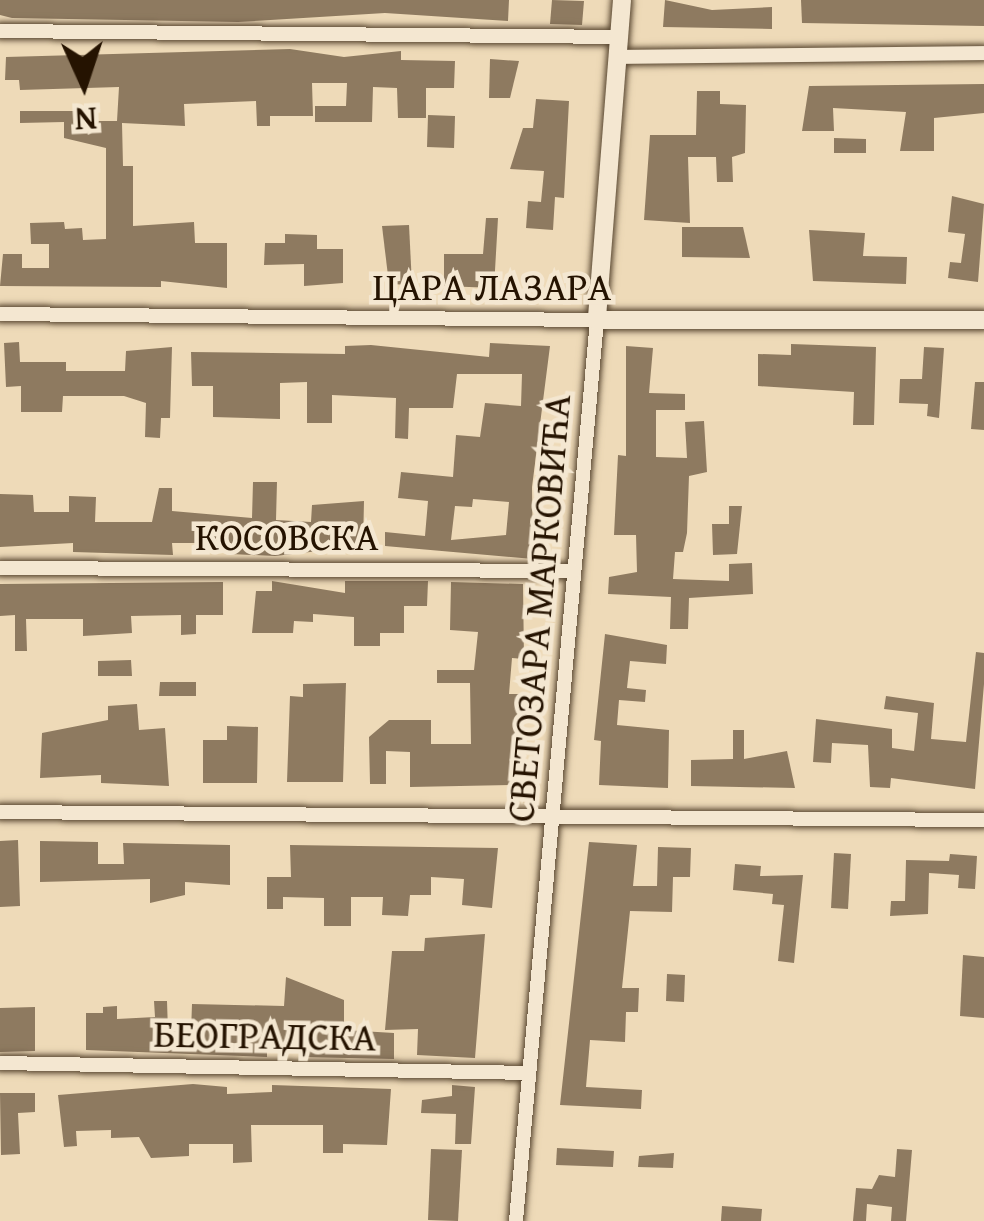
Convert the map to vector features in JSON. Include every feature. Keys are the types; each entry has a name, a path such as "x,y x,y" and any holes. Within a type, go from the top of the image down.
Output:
{"street":[{"name":"СВЕТОЗАРА МАРКОВИЋА","path":"515,1221 622,0"},
{"path":"0,31 984,53"},
{"name":"ЦАРА ЛАЗАРА","path":"0,314 984,320"},
{"name":"КОСОВСКА","path":"0,568 573,571"},
{"path":"0,812 984,820"},
{"name":"БЕОГРАДСКА","path":"0,1063 529,1072"}],"building":[{"path":"0,0 509,0 508,21 385,13 238,22 12,18 0,15"},
{"path":"552,0 584,1 582,25 550,24"},
{"path":"665,0 712,10 772,7 772,29 663,27"},
{"path":"801,0 984,0 984,26 802,23"},
{"path":"290,49 344,57 401,51 401,60 455,61 454,88 426,88 426,118 398,118 397,88 373,87 372,122 315,122 315,106 346,106 347,83 312,83 313,116 270,116 270,126 257,126 256,101 184,104 185,126 122,123 123,166 133,166 133,226 194,222 195,243 227,243 227,288 161,281 161,287 0,286 3,254 22,254 22,268 49,268 49,244 31,244 30,223 64,222 65,229 82,228 83,240 106,239 106,148 64,138 64,122 20,123 20,111 84,111 84,121 117,121 119,87 20,90 19,80 5,80 6,57"},
{"path":"490,59 519,61 510,98 489,98"},
{"path":"984,84 984,113 934,118 934,151 900,151 906,112 833,108 834,131 802,131 809,86"},
{"path":"697,91 720,91 720,104 746,105 745,153 732,157 733,182 717,182 716,157 688,157 690,223 644,220 650,135 696,135"},
{"path":"536,99 569,101 564,198 555,197 553,230 526,228 528,201 541,202 544,171 510,169 523,128 533,128"},
{"path":"428,115 455,116 454,148 427,147"},
{"path":"834,138 866,139 866,153 834,153"},
{"path":"952,196 984,204 978,282 948,278 950,262 961,263 965,234 948,232"},
{"path":"486,218 498,218 494,288 444,286 444,254 483,254"},
{"path":"409,225 412,285 389,284 382,226"},
{"path":"682,227 743,227 750,258 682,257"},
{"path":"809,230 865,233 863,256 907,257 906,284 813,281"},
{"path":"285,234 317,235 317,249 343,249 343,283 304,286 304,264 264,265 265,243 285,243"},
{"path":"19,342 20,362 66,362 66,371 125,371 126,351 172,347 170,418 161,418 160,438 145,437 146,403 124,396 63,396 62,412 21,412 21,386 6,387 4,343"},
{"path":"490,343 550,346 532,487 533,559 385,546 385,532 425,536 428,501 398,498 401,472 453,477 456,435 480,437 485,403 521,406 522,374 457,374 453,408 409,408 408,439 395,438 396,398 332,395 332,423 307,423 307,382 280,383 280,419 213,417 213,386 192,386 191,352 345,354 345,346 371,345 489,357","holes":["473,499 509,502 506,535 451,540 455,506 472,507"]},
{"path":"791,344 876,347 874,425 853,425 854,392 758,386 758,354 791,355"},
{"path":"626,346 653,348 649,393 685,394 685,410 656,410 656,457 687,458 685,422 704,421 707,472 689,476 687,533 683,552 675,552 673,579 729,581 729,564 752,563 753,594 689,598 688,629 670,629 671,597 608,594 609,577 637,572 636,535 614,535 618,455 626,456"},
{"path":"924,347 944,348 939,418 927,416 928,404 899,403 900,379 922,379"},
{"path":"975,382 984,382 984,430 971,429"},
{"path":"253,482 277,482 276,520 311,522 312,505 364,501 363,546 275,556 231,554 231,543 172,543 173,555 73,552 73,543 0,547 0,494 33,495 34,512 69,512 69,496 96,497 95,522 152,522 159,488 172,488 172,511 252,518"},
{"path":"729,506 742,506 737,554 713,555 712,524 729,524"},
{"path":"272,581 345,593 345,581 428,581 427,606 404,606 404,633 380,633 380,646 354,646 354,617 313,614 313,622 294,621 293,633 252,633 256,591 272,591"},
{"path":"223,582 223,615 196,615 196,634 181,635 181,615 131,616 132,633 83,636 83,619 26,619 27,651 15,651 15,615 0,616 0,584"},
{"path":"451,582 523,584 524,659 512,658 509,694 519,694 512,785 410,787 410,752 386,751 386,784 370,784 369,737 389,720 431,720 431,744 471,744 470,683 437,683 437,670 474,670 478,632 450,630"},
{"path":"605,634 667,645 666,664 630,661 627,688 646,690 645,702 619,700 617,725 669,730 668,788 599,785 601,741 594,740"},
{"path":"976,652 984,653 984,684 975,789 891,778 890,788 870,787 868,745 832,743 831,763 813,762 816,719 892,729 892,748 914,751 918,713 884,709 886,696 934,703 931,739 966,742"},
{"path":"131,660 132,676 98,676 98,661"},
{"path":"160,682 196,682 196,696 159,696"},
{"path":"346,683 343,782 287,782 290,696 303,697 303,684"},
{"path":"137,704 139,730 165,728 169,786 101,783 101,775 40,778 42,733 108,720 108,706"},
{"path":"227,726 258,727 257,783 203,783 203,740 227,740"},
{"path":"733,730 744,730 744,759 787,751 795,788 691,786 691,760 733,759"},
{"path":"18,840 20,906 0,907 0,841"},
{"path":"40,841 98,842 98,864 124,864 123,843 230,845 230,885 185,882 185,895 150,903 150,879 40,882"},
{"path":"589,842 637,845 633,886 657,886 658,847 691,848 690,877 673,877 672,912 630,911 622,988 639,988 638,1012 626,1012 625,1042 590,1040 586,1087 642,1090 641,1109 560,1105"},
{"path":"290,845 498,848 492,908 462,905 464,879 431,877 431,895 410,895 408,916 382,915 383,897 351,897 351,926 324,926 324,898 283,897 283,909 267,909 267,877 291,877"},
{"path":"834,853 851,854 848,909 831,908"},
{"path":"950,854 977,856 975,889 958,888 959,875 929,873 928,914 890,916 891,901 905,901 906,860 949,861"},
{"path":"735,864 761,866 760,876 803,875 794,963 778,961 784,905 772,904 773,894 733,890"},
{"path":"485,934 475,1058 417,1055 418,1029 385,1030 392,951 424,951 425,938"},
{"path":"963,955 984,957 984,1018 960,1016"},
{"path":"667,974 685,975 684,1002 666,1001"},
{"path":"286,977 344,1000 344,1030 394,1033 394,1059 302,1057 302,1048 267,1048 267,1057 86,1050 86,1013 103,1013 103,1007 117,1006 117,1019 155,1017 154,1001 167,1001 168,1031 191,1032 192,1004 284,1006"},
{"path":"35,1007 35,1051 0,1052 0,1008"},
{"path":"193,1084 227,1087 227,1094 272,1092 272,1085 391,1089 387,1145 343,1144 343,1153 323,1153 323,1125 251,1125 252,1162 233,1163 233,1144 189,1144 189,1156 151,1158 139,1137 111,1138 111,1130 76,1131 77,1146 64,1147 58,1095"},
{"path":"452,1085 475,1087 471,1144 455,1144 456,1114 421,1113 422,1100 452,1096"},
{"path":"0,1093 35,1093 35,1112 18,1113 20,1154 1,1155"},
{"path":"557,1148 614,1151 613,1167 556,1165"},
{"path":"431,1149 462,1150 458,1221 428,1220"},
{"path":"897,1149 912,1150 906,1221 891,1221 892,1207 867,1204 866,1221 853,1221 856,1188 872,1189 879,1175 895,1177"},
{"path":"674,1153 673,1168 638,1167 639,1156"},
{"path":"722,1206 762,1209 761,1221 721,1221"}]}
